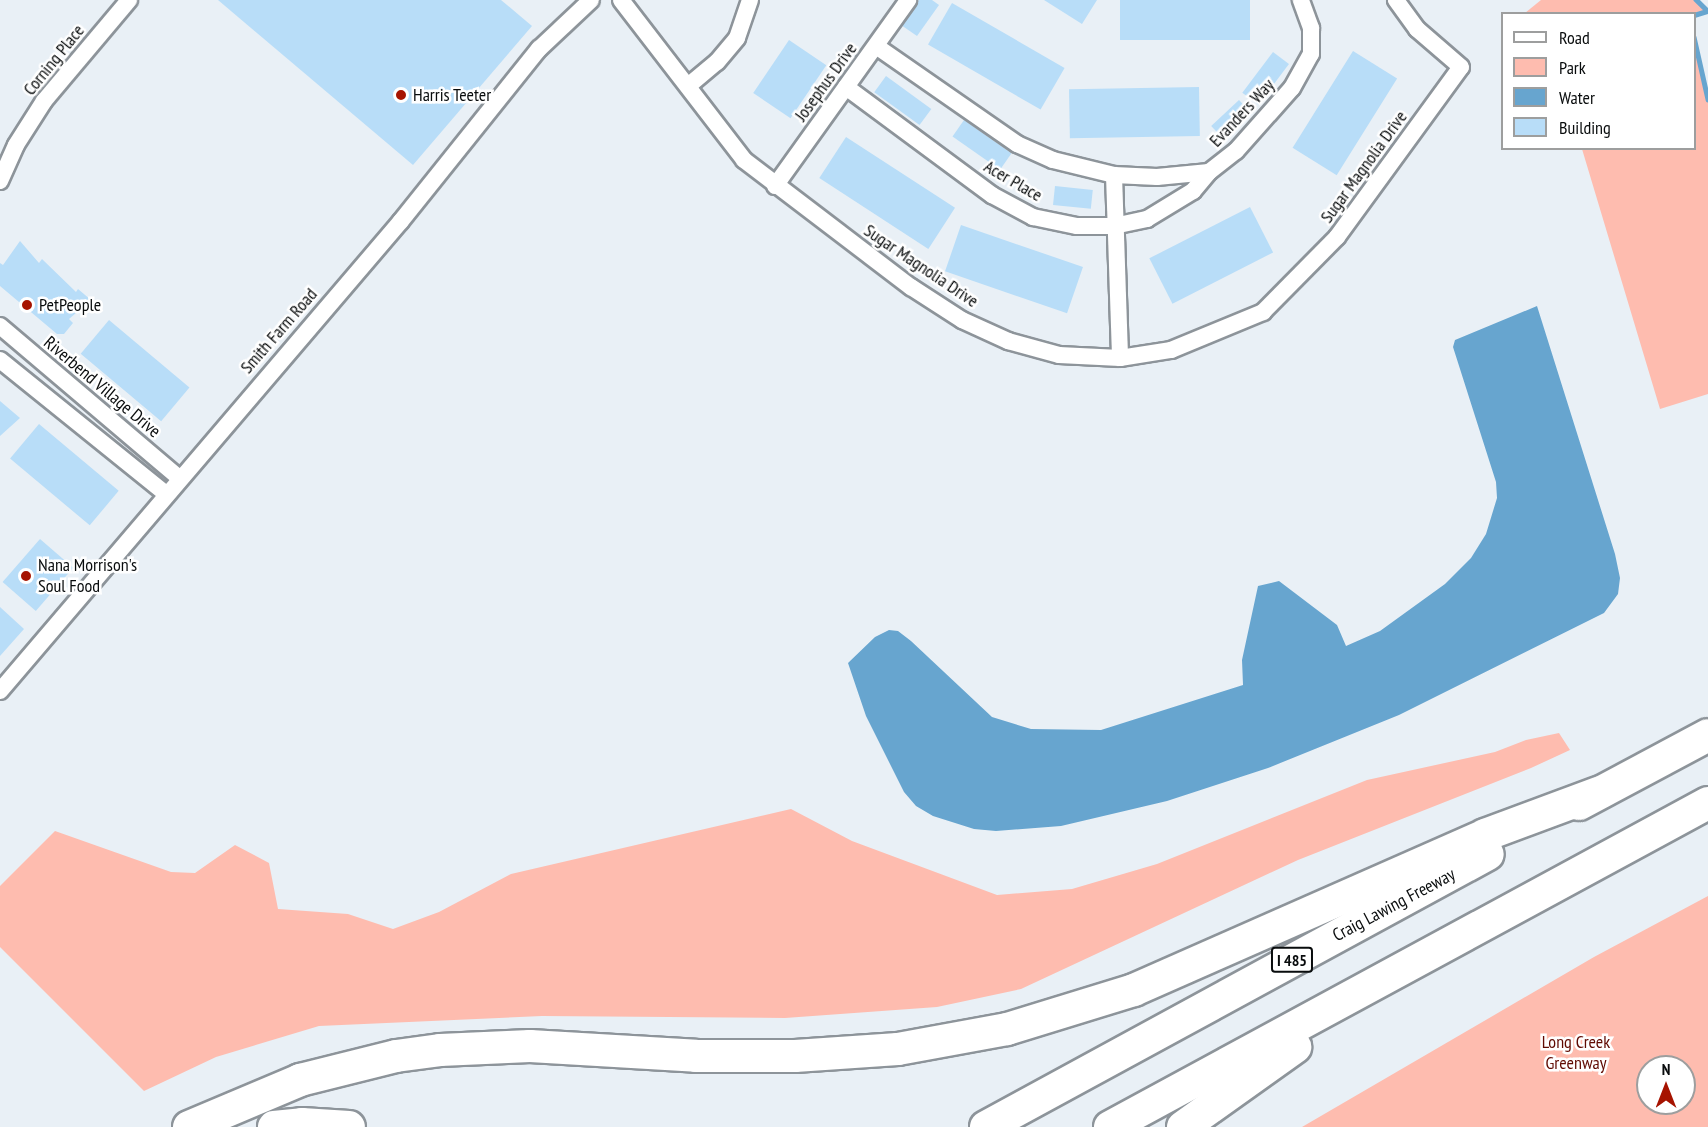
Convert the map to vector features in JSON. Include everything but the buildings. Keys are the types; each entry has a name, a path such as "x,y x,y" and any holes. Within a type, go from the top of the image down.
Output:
{"highway":[{"name":"Craig Lawing Freeway","path":"986,1127 1708,735"},
{"path":"189,1127 300,1080 396,1056 440,1050 531,1046 696,1056 795,1056 898,1048 1006,1029 1134,990 1485,835 1598,793"},
{"path":"1110,1127 1708,803"},
{"path":"1183,1127 1276,1058 1527,901"},
{"path":"274,1127 302,1124 349,1127"}],"street":[{"name":"Corning Place","path":"0,181 16,146 44,101 129,0"},
{"name":"Smith Farm Road","path":"0,691 165,493 401,220 539,49 591,0"},
{"name":"Sugar Magnolia Drive","path":"621,0 744,160 775,186 962,320 1008,341 1059,356 1120,358 1171,350 1215,335 1263,312 1336,237 1461,67 1417,29 1396,0"},
{"path":"688,86 717,62 737,38 750,0"},
{"name":"Josephus Drive","path":"775,186 909,0"},
{"name":"Evanders Way","path":"876,46 1017,144 1053,160 1114,175 1157,177 1209,172 1236,151 1292,88 1311,54 1311,28 1301,0"},
{"name":"Acer Place","path":"846,87 992,195 1033,217 1077,226 1114,226 1147,219 1193,191 1209,172"},
{"path":"1114,175 1120,358"},
{"name":"Riverbend Village Drive","path":"0,326 180,478"},
{"path":"0,360 165,493"}],"green space":[{"path":"1541,0 1696,0 1707,11 1696,15 1696,12 1526,12"},
{"path":"1696,42 1708,99 1708,394 1660,409 1582,150 1696,150"},
{"path":"1559,733 1570,750 1531,768 1298,860 1021,989 937,1007 785,1018 542,1016 319,1026 216,1057 144,1091 0,947 0,886 55,831 171,872 195,873 235,845 269,863 278,909 348,914 393,929 439,912 511,874 791,809 852,841 997,895 1072,889 1157,864 1367,780 1495,752 1526,740"},
{"name":"Long Creek Greenway","path":"1708,896 1708,1127 1302,1127 1594,957"}],"water":[{"path":"1537,306 1615,554 1620,578 1618,594 1604,613 1399,715 1268,768 1167,801 1061,826 996,831 974,829 933,816 916,806 904,792 866,716 848,663 875,637 889,630 898,631 911,641 992,717 1031,729 1101,730 1243,685 1242,660 1258,586 1279,581 1337,625 1346,646 1380,631 1445,584 1471,558 1486,534 1497,498 1496,482 1453,347 1455,340"}],"waterway":[{"path":"1696,0 1707,11 1696,14"},
{"path":"1696,46 1708,99"}],"place":[{"name":"Harris Teeter","path":"401,95"},
{"name":"PetPeople","path":"27,305"},
{"name":"Nana Morrison's Soul Food","path":"26,576"}]}
